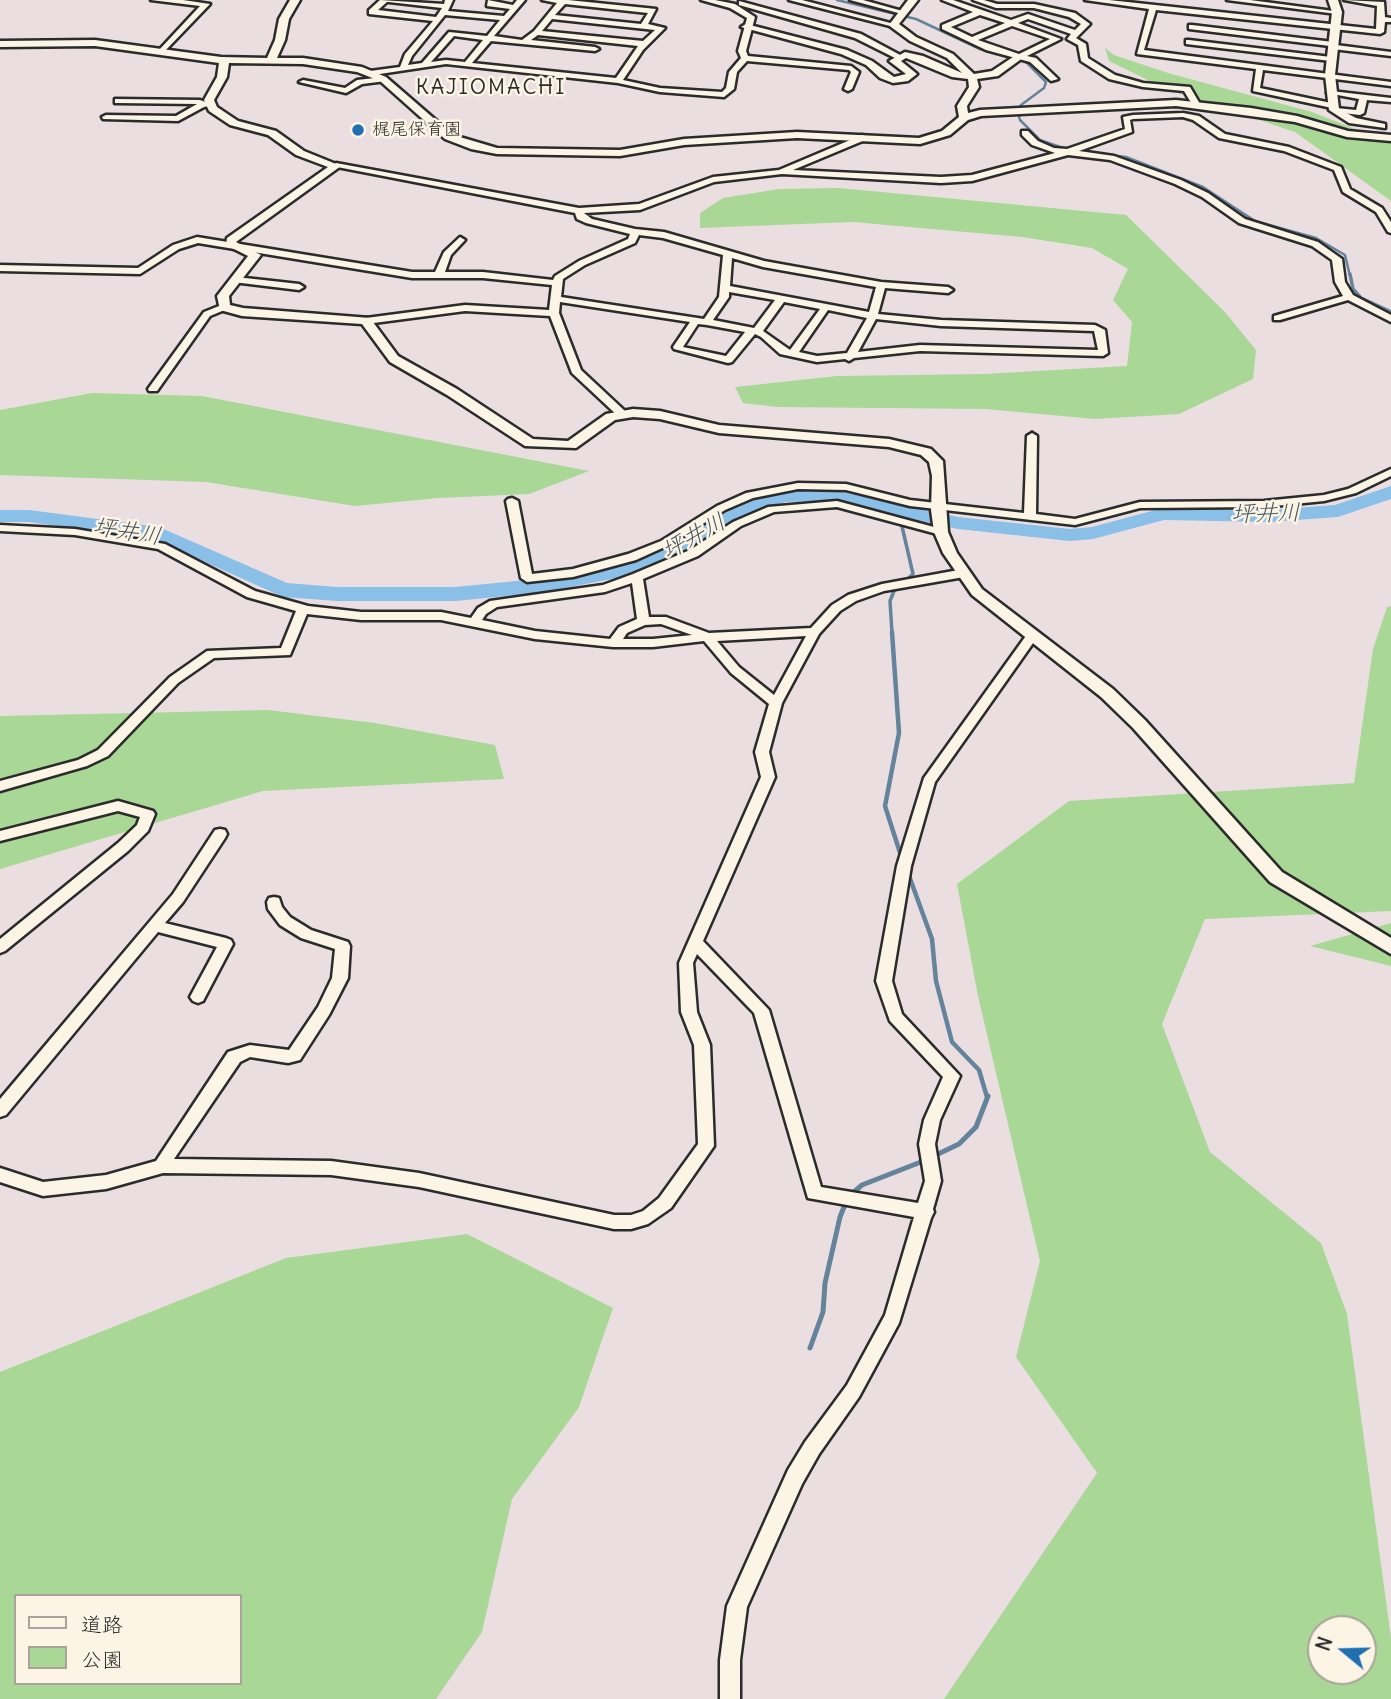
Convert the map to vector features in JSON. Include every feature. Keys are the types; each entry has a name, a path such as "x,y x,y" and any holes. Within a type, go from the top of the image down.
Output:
{"street":[{"path":"155,0 206,4 163,51"},
{"path":"271,60 281,40 284,19 295,0"},
{"path":"443,9 423,2 386,0 372,12 443,9 505,18"},
{"path":"492,0 490,4 514,7"},
{"path":"467,64 520,0"},
{"path":"546,0 653,11 643,26"},
{"path":"623,8 628,0"},
{"path":"705,0 732,6 751,17 746,27 743,51 745,58"},
{"path":"793,0 894,25 913,39 950,56 972,77 974,87 962,106 964,118"},
{"path":"859,0 902,12"},
{"path":"894,25 913,0"},
{"path":"732,6 745,4 756,10 858,36 898,56 920,58 956,75 972,77 995,74 1018,58 1056,39 946,0"},
{"path":"977,0 996,6 1034,6 1072,15 1086,24 1071,39 1082,44 1084,59 1112,77 1143,85 1187,89 1196,104"},
{"path":"1089,0 1380,32 1381,4 1348,0"},
{"path":"1184,58 1198,0"},
{"path":"1231,0 1337,12"},
{"path":"1333,0 1337,12 1330,75 1333,108 1353,121 1391,127"},
{"path":"523,42 537,33 563,1"},
{"path":"1153,7 1140,52 1391,83"},
{"path":"404,66 408,55 443,9"},
{"path":"980,12 945,27 1018,58 1037,62 1054,79"},
{"path":"972,40 1028,16 1078,34"},
{"path":"550,17 661,28 618,80"},
{"path":"1381,19 1391,20"},
{"path":"746,27 844,52 869,63 888,79 905,79 912,74 894,61 898,56"},
{"path":"1192,27 1391,54"},
{"path":"537,33 646,44"},
{"path":"426,63 451,34 595,49"},
{"path":"583,48 590,38"},
{"path":"1189,42 1331,59"},
{"path":"0,44 95,43 223,60 320,63 378,76 449,137 485,149 608,153 748,136 928,139 946,133 964,118 1014,110 1196,104 1282,116 1347,134 1391,138"},
{"path":"1266,51 1256,89 1360,113 1363,97"},
{"path":"836,65 853,63 844,52"},
{"path":"745,58 855,69 848,89"},
{"path":"303,82 346,91 359,83 404,66 426,63 467,64 727,94 733,72 745,58"},
{"path":"106,117 178,119 206,105 222,77 223,60"},
{"path":"1331,93 1391,100"},
{"path":"118,101 201,102 230,121 272,133 287,141 300,153 336,166 579,211 634,208 661,201 713,180 784,172 957,180 990,174 1070,151 1129,130 1126,119 1133,117 1191,116 1223,136 1286,149 1338,169 1346,190 1379,210 1391,230"},
{"path":"1025,133 1043,147 1120,160 1198,191 1242,221 1315,244 1336,259 1340,282 1349,297 1391,319"},
{"path":"784,172 862,138"},
{"path":"230,243 237,235 336,166"},
{"path":"579,211 582,219 635,232 664,235 804,272 881,285 948,290"},
{"path":"622,414 576,371 554,313 558,278 582,263 632,241 635,232"},
{"path":"439,275 447,254 460,240"},
{"path":"0,268 140,271 190,241 230,243 412,275 559,283"},
{"path":"224,307 223,296 255,255 230,243"},
{"path":"728,254 729,274 724,297 678,347 680,349 730,359 781,299"},
{"path":"236,280 299,288"},
{"path":"849,358 873,316 881,285"},
{"path":"557,299 755,331 792,355 825,360 898,349 1103,354 1100,330 1094,328 941,323 873,316 724,288"},
{"path":"1277,318 1349,297"},
{"path":"153,389 207,314 224,307 242,312 366,321 465,309 554,313"},
{"path":"792,355 825,308"},
{"path":"366,321 382,348 394,359 452,392 530,443 571,444 611,417 622,414 660,415 719,429 819,435 914,447 926,452 936,461 941,530 964,573 996,610 1107,693 1139,724 1276,877 1391,947"},
{"path":"939,349 941,323"},
{"path":"1030,518 1032,436"},
{"path":"512,501 527,578 573,573 632,558 665,543 721,508 772,490 798,486 846,487 938,508 1075,522 1140,505 1294,502 1352,491 1391,472"},
{"path":"475,622 482,611 494,604 605,589 694,553 754,515 791,506 837,504 941,530"},
{"path":"0,528 75,532 161,546 251,593 303,609 361,616 441,617 535,635 612,643 653,643 707,637 814,632"},
{"path":"0,1175 43,1189 106,1182 163,1166 331,1168 419,1180 614,1222 631,1222 648,1217 665,1203 706,1146 702,1045 688,1012 686,962 768,777 762,752 776,703 814,632 824,619 852,598 882,588 964,573"},
{"path":"637,577 643,621"},
{"path":"0,786 82,763 103,753 174,680 211,654 286,652 303,609"},
{"path":"612,643 623,630 643,621 662,620 707,637 735,670 776,703"},
{"path":"730,1699 730,1660 737,1606 795,1477 811,1448 853,1391 893,1317 933,1181 927,1144 932,1120 952,1076 895,1017 884,981 889,937 904,866 929,781 1032,636"},
{"path":"0,836 118,806 148,814 143,827 123,847 0,947"},
{"path":"0,1110 178,898 220,834"},
{"path":"163,1166 164,1160 234,1057 250,1051 288,1057 294,1055 324,1011 340,978 343,946 295,928 278,915 274,902"},
{"path":"154,926 226,944 198,997"},
{"path":"696,943 761,1010 814,1193 926,1212"}],"green space":[{"path":"1105,48 1114,55 1168,73 1312,112 1391,143 1391,201 1295,132 1166,89 1109,61"},
{"path":"839,188 1126,215 1225,312 1256,350 1253,379 1179,414 1095,419 985,409 777,407 743,403 735,387 837,376 984,374 1127,366 1132,322 1113,300 1128,269 1092,248 1022,237 853,222 700,228 700,213 723,198 779,189"},
{"path":"92,393 202,396 589,471 529,494 438,498 355,506 206,482 0,475 0,410"},
{"path":"1391,606 1391,911 1205,919 1162,1024 1210,1152 1321,1243 1347,1314 1391,1638 1391,1699 944,1699 1097,1473 1016,1357 1040,1261 978,996 957,884 1069,801 1354,783 1373,649 1387,607"},
{"path":"268,710 375,723 495,745 504,779 263,791 0,869 0,716"},
{"path":"1391,923 1391,966 1310,946"},
{"path":"467,1234 613,1308 579,1407 512,1499 482,1632 436,1699 0,1699 0,1372 286,1258"}],"waterway":[{"path":"837,0 916,19 980,49 1025,61 1046,82 1044,88 1021,105 1018,113 1020,120 1040,140 1066,149 1126,157 1203,187 1255,221 1316,238 1345,255 1350,276"},
{"path":"1350,274 1353,289 1361,298 1391,312"},
{"name":"坪井川","path":"0,516 29,516 159,533 283,590 337,594 455,594 537,586 636,568 683,546 745,508 785,496 828,495 958,523 1070,535 1093,533 1163,514 1269,516 1338,511 1391,492"},
{"path":"892,633 890,601 894,591 913,574 898,509"},
{"path":"892,632 899,733 885,806 902,859"},
{"path":"908,873 932,939 936,981 952,1042 979,1070 987,1097"},
{"path":"934,1156 959,1144 976,1127 988,1096"},
{"path":"810,1348 823,1312 825,1283 840,1217 848,1197 862,1185 926,1160"}],"place":[{"name":"梶尾保育園","path":"358,130"}],"district":[{"name":"KAJIOMACHI","path":"491,88"}]}
